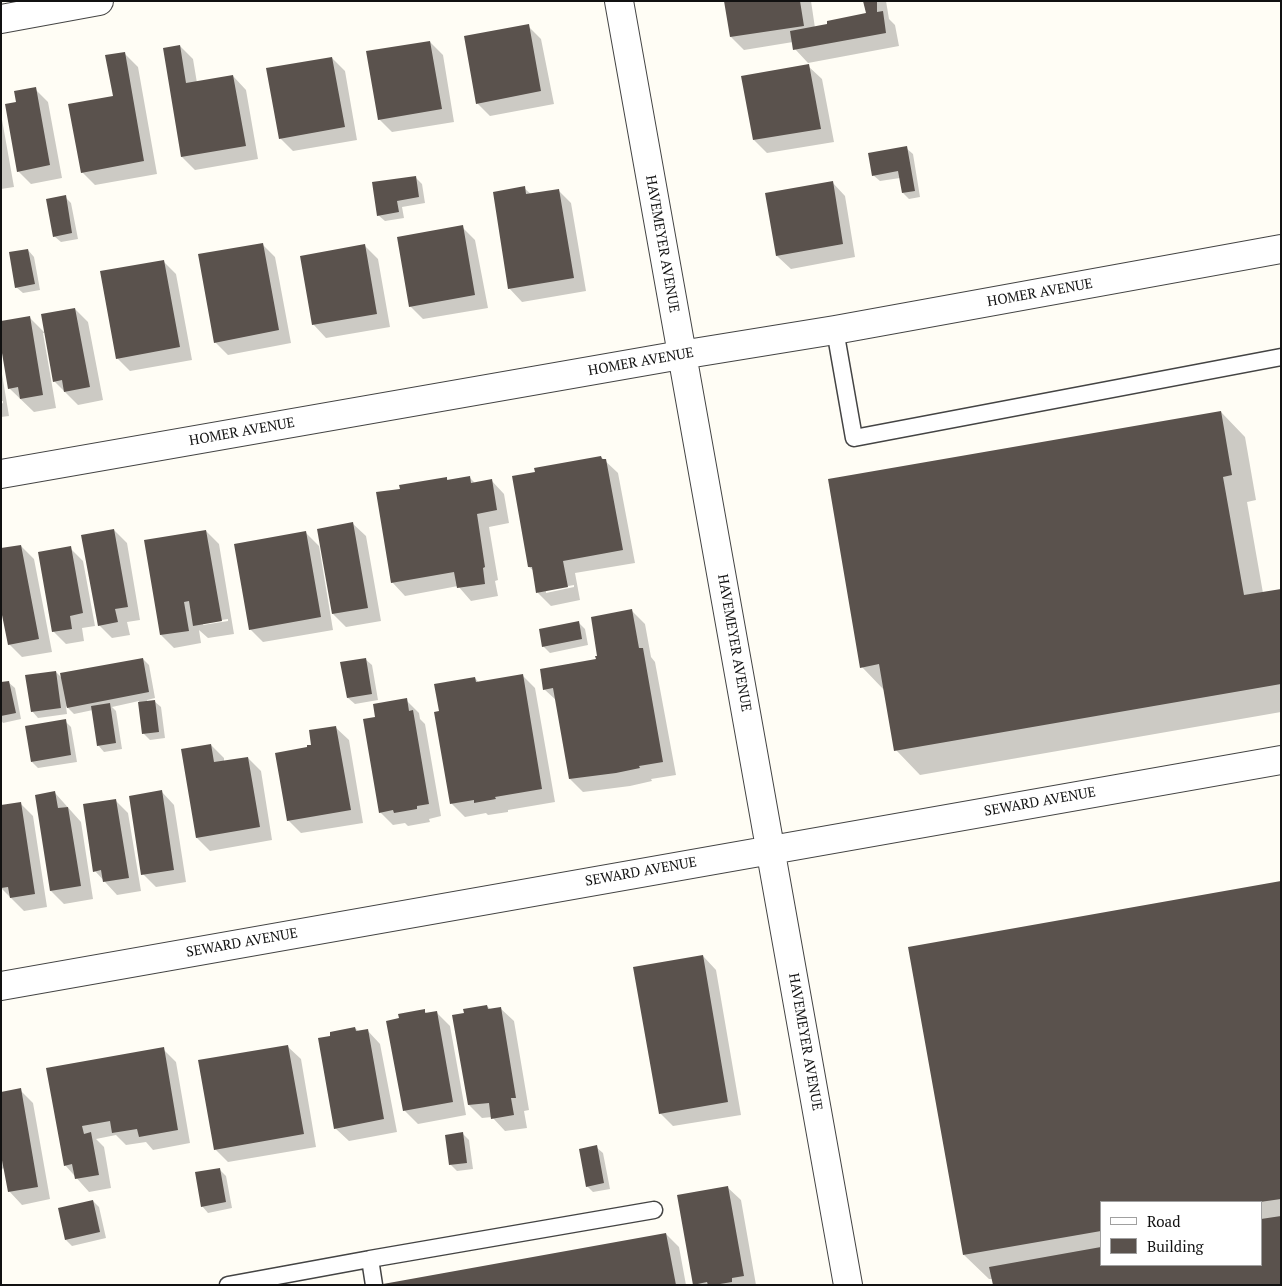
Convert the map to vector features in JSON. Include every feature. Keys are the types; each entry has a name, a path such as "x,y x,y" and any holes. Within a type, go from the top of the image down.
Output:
{"street":[{"path":"1,19 99,1"},
{"name":"HAVEMEYER AVENUE","path":"619,1 848,1285"},
{"name":"HOMER AVENUE","path":"1,474 681,355 835,330 1281,249"},
{"name":"SEWARD AVENUE","path":"1,986 1281,760"}],"lane":[{"path":"835,330 854,438 1281,357"},
{"path":"228,1285 654,1210"},
{"path":"370,1259 374,1285"}],"building":[{"path":"724,1 800,1 804,26 730,37"},
{"path":"863,1 877,1 877,12 883,11 886,33 793,50 790,31 827,24 827,21 866,13"},
{"path":"529,24 541,91 476,104 464,36"},
{"path":"430,41 442,109 378,120 366,51"},
{"path":"180,45 186,83 233,75 246,146 181,157 163,48"},
{"path":"125,52 144,161 81,173 68,104 113,96 105,55"},
{"path":"332,57 345,127 279,139 266,68"},
{"path":"809,64 821,129 753,140 741,76"},
{"path":"36,87 50,165 17,172 5,104 16,102 14,91"},
{"path":"907,146 915,191 902,193 898,171 872,176 868,153"},
{"path":"416,176 419,197 397,201 399,212 377,216 372,182"},
{"path":"833,181 843,244 776,256 765,193"},
{"path":"525,186 526,194 559,189 574,278 508,289 493,192"},
{"path":"66,195 72,233 53,237 46,199"},
{"path":"463,225 475,295 409,307 397,237"},
{"path":"263,243 279,330 214,343 198,254"},
{"path":"365,244 377,314 312,325 300,256"},
{"path":"28,249 35,284 15,288 9,252"},
{"path":"164,260 180,347 116,359 100,271"},
{"path":"75,308 90,387 64,392 62,380 53,382 41,314"},
{"path":"30,316 43,395 20,399 18,387 8,389 1,347 1,321"},
{"path":"1221,411 1232,475 1223,477 1244,595 1281,589 1281,684 894,751 879,664 860,668 828,479"},
{"path":"601,456 602,459 606,459 623,550 563,561 568,587 536,593 532,567 528,567 512,476 535,472 534,468"},
{"path":"470,476 471,483 492,479 497,510 477,514 485,567 483,568 485,584 457,588 454,572 391,583 376,492 400,489 399,485 447,477 447,480"},
{"path":"353,522 368,608 332,614 317,529"},
{"path":"114,529 128,607 115,609 118,622 98,626 81,535"},
{"path":"206,530 222,621 193,626 189,601 184,602 189,631 160,635 144,540"},
{"path":"306,531 321,617 249,630 234,544"},
{"path":"21,545 39,639 8,645 1,610 1,548"},
{"path":"71,546 83,613 70,616 72,629 52,632 38,552"},
{"path":"632,609 639,648 643,648 663,762 639,766 640,768 616,773 569,779 553,688 543,690 540,669 596,659 591,617"},
{"path":"579,621 582,639 542,647 539,629"},
{"path":"143,658 149,692 67,708 60,673"},
{"path":"366,658 372,694 347,698 340,662"},
{"path":"56,671 61,708 31,712 25,675"},
{"path":"523,674 542,789 495,797 496,799 474,803 474,800 450,804 434,712 439,711 434,684 475,677 476,682"},
{"path":"9,681 16,713 1,716 1,682"},
{"path":"407,698 409,711 413,710 429,804 417,806 417,809 394,813 393,810 379,813 363,719 375,717 373,704"},
{"path":"155,700 159,732 142,734 138,702"},
{"path":"110,703 116,743 97,746 91,706"},
{"path":"66,719 71,755 31,762 25,726"},
{"path":"336,726 351,810 287,821 275,753 307,747 307,745 311,745 309,730"},
{"path":"211,744 214,762 248,757 260,827 196,838 181,749"},
{"path":"162,790 174,870 141,875 129,796"},
{"path":"55,791 58,808 68,807 81,886 50,891 35,795"},
{"path":"116,799 129,878 103,882 101,870 93,872 83,804"},
{"path":"21,802 35,894 10,898 8,887 1,888 1,805"},
{"path":"1281,881 1281,1199 1262,1202 1100,1201 1100,1231 963,1255 908,947"},
{"path":"703,955 728,1102 659,1114 633,967"},
{"path":"487,1005 488,1009 501,1007 516,1098 511,1098 514,1115 491,1119 489,1103 468,1105 452,1015 464,1013 463,1009"},
{"path":"425,1009 425,1013 437,1011 453,1102 403,1111 386,1021 399,1018 398,1014"},
{"path":"355,1027 356,1031 368,1029 384,1119 334,1129 318,1038 330,1036 330,1032"},
{"path":"288,1045 304,1134 214,1150 198,1060"},
{"path":"164,1047 178,1130 139,1137 137,1129 112,1133 110,1121 82,1126 84,1134 91,1132 99,1175 75,1179 72,1164 64,1166 46,1068"},
{"path":"21,1088 38,1187 8,1192 1,1155 1,1092"},
{"path":"463,1132 467,1163 449,1165 445,1135"},
{"path":"597,1145 604,1183 586,1187 579,1149"},
{"path":"220,1168 226,1202 201,1207 195,1172"},
{"path":"728,1186 744,1276 732,1278 732,1282 708,1285 707,1282 693,1285 677,1195"},
{"path":"93,1200 100,1232 65,1240 58,1208"},
{"path":"1281,1216 1281,1285 993,1285 989,1267 1100,1247 1100,1266 1262,1266 1262,1219"},
{"path":"666,1233 676,1285 383,1285 383,1284"}]}
